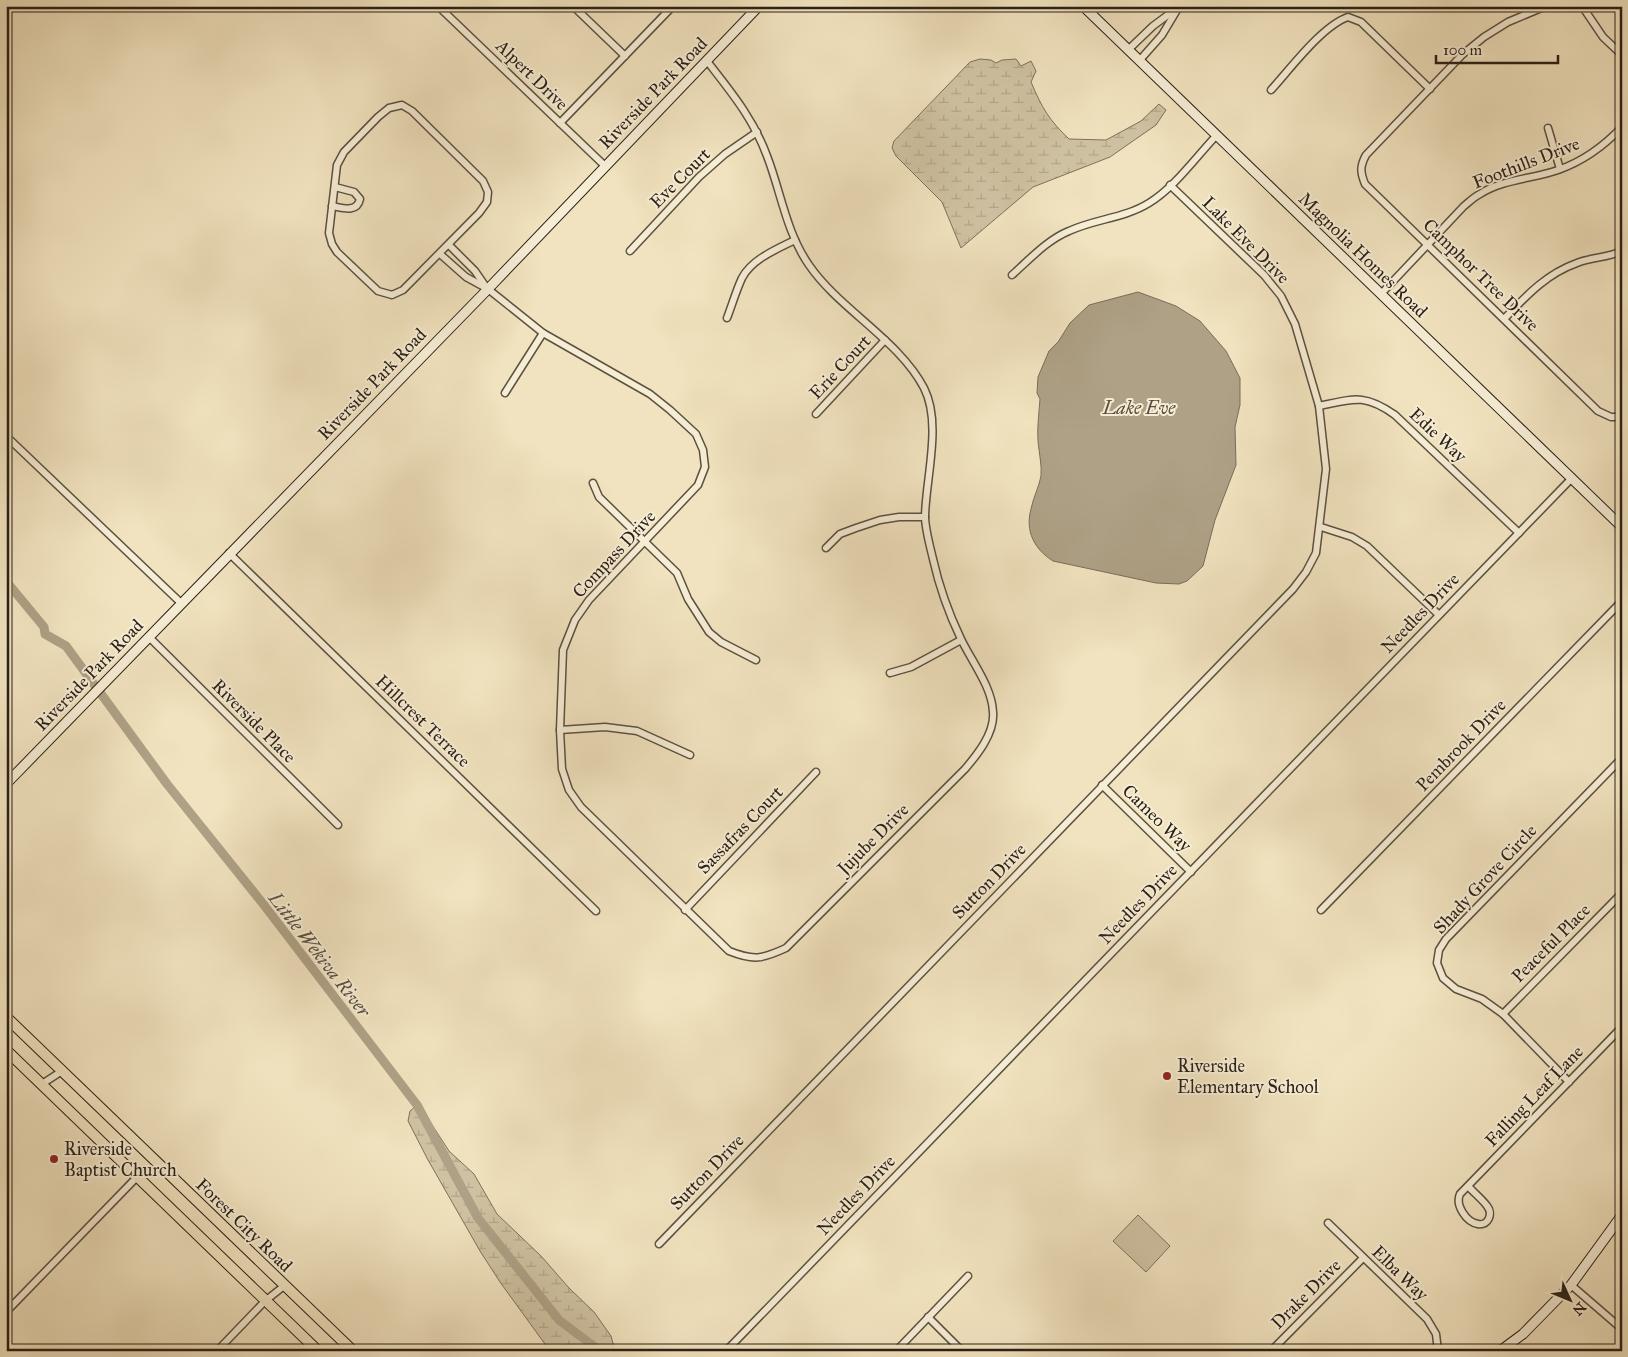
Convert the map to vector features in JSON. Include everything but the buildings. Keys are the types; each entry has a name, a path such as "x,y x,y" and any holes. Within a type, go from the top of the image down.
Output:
{"main road":[{"name":"Forest City Road","path":"6,1017 353,1351"},
{"path":"6,1050 318,1351"}],"street":[{"name":"Alpert Drive","path":"438,6 605,166"},
{"path":"573,6 625,56"},
{"path":"560,123 673,6"},
{"name":"Riverside Park Road","path":"6,784 488,289 759,6"},
{"name":"Magnolia Homes Road","path":"1083,6 1572,478 1620,520"},
{"path":"1271,90 1327,29 1339,20 1348,17 1361,22 1430,89 1463,54 1484,37 1508,22 1546,6"},
{"path":"1582,6 1603,37 1622,55"},
{"path":"1128,50 1147,31 1179,7"},
{"path":"1139,61 1158,41 1179,7"},
{"path":"1147,31 1158,41"},
{"name":"Jujube Drive","path":"685,910 729,951 746,958 770,956 786,948 981,750 994,714 989,693 961,640 948,609 933,561 925,517 932,429 931,409 925,389 912,369 885,340 809,265 795,240 787,220 768,156 758,132 743,106 707,61"},
{"name":"Camphor Tree Drive","path":"1430,89 1366,155 1361,164 1360,172 1365,184 1598,411 1611,417 1622,417"},
{"path":"402,105 412,112 483,181 488,192 487,202 440,254 403,290 392,295 378,291 337,252 332,244 329,233 332,206 337,165 344,152 389,108 402,105"},
{"path":"1548,128 1560,169"},
{"name":"Foothills Drive","path":"1381,294 1464,206 1480,193 1501,185 1560,169 1582,160 1605,145 1622,128"},
{"name":"Eve Court","path":"630,251 699,177 725,154 758,132"},
{"path":"1012,275 1038,251 1061,235 1149,203 1170,186 1216,136"},
{"name":"Lake Eve Drive","path":"1170,186 1264,275 1281,296 1295,324 1319,406 1326,469 1321,527"},
{"path":"332,206 350,209 355,207 360,199 354,192 334,187"},
{"path":"727,318 742,277 755,262 768,253 795,240"},
{"path":"448,245 474,271 488,289"},
{"path":"1504,319 1530,291 1561,270 1579,262 1614,255 1622,250"},
{"path":"440,254 466,277 488,289"},
{"name":"Compass Drive","path":"488,289 543,334 650,394 696,434 703,450 705,467 698,485 589,600 574,620 563,650 560,730 562,769 569,790 581,807 685,910"},
{"path":"505,393 543,334"},
{"name":"Erie Court","path":"816,414 885,340"},
{"name":"Edie Way","path":"1319,406 1359,399 1381,405 1394,414 1519,533"},
{"path":"6,436 181,603"},
{"name":"Needles Drive","path":"726,1351 1572,478"},
{"path":"593,483 599,498 677,573 688,599 708,632 721,642 756,660"},
{"path":"826,548 840,534 880,520 899,517 925,517"},
{"path":"1321,527 1352,537 1368,546 1439,616"},
{"name":"Sutton Drive","path":"659,1244 1293,590 1306,572 1316,553 1321,527"},
{"name":"Hillcrest Terrace","path":"229,553 596,911"},
{"name":"Pembrook Drive","path":"1321,910 1622,601"},
{"name":"Riverside Place","path":"149,637 338,825"},
{"path":"890,673 911,667 961,640"},
{"path":"560,730 605,727 637,731 690,755"},
{"name":"Shady Grove Circle","path":"1569,1082 1503,1014 1482,998 1456,989 1443,978 1437,964 1439,950 1446,939 1622,758"},
{"name":"Sassafras Court","path":"685,910 816,772"},
{"name":"Cameo Way","path":"1102,785 1191,872"},
{"name":"Peaceful Place","path":"1503,1014 1622,893"},
{"name":"Falling Leaf Lane","path":"1468,1186 1489,1207 1491,1215 1489,1221 1483,1224 1477,1224 1470,1220 1458,1204 1460,1194 1622,1027"},
{"path":"42,1084 62,1071"},
{"path":"6,1312 137,1177"},
{"path":"1500,1351 1523,1334 1571,1285 1622,1215"},
{"name":"Elba Way","path":"1328,1223 1426,1319 1436,1334 1438,1351"},
{"name":"Drake Drive","path":"1271,1351 1363,1258"},
{"path":"896,1351 968,1276"},
{"path":"1571,1285 1622,1329"},
{"path":"218,1351 266,1301 284,1286"},
{"path":"928,1318 962,1351"}],"green space":[{"path":"980,59 991,60 996,63 1002,60 1016,59 1021,66 1031,61 1036,71 1031,82 1039,99 1056,126 1069,139 1106,140 1141,121 1159,104 1166,110 1156,125 1110,157 1033,187 961,248 942,202 896,156 892,148 894,141 970,62"},
{"path":"417,1105 449,1151 474,1174 497,1214 541,1256 569,1288 594,1312 611,1336 615,1351 550,1351 480,1251 428,1160 408,1121 410,1111"},
{"path":"1138,1215 1170,1246 1146,1272 1113,1241"}],"water":[{"name":"Lake Eve","path":"1138,292 1176,306 1200,321 1226,351 1240,378 1240,405 1235,427 1236,465 1215,520 1203,566 1187,581 1179,584 1156,583 1053,561 1036,545 1029,525 1029,517 1041,476 1038,436 1040,399 1037,393 1038,377 1049,351 1058,342 1070,323 1089,305"}],"waterway":[{"name":"Little Wekiva River","path":"6,581 44,627 45,634 66,646 167,784 264,905 417,1105 478,1218 559,1320 600,1351"}],"place":[{"name":"Riverside Elementary School","path":"1167,1076"},
{"name":"Riverside Baptist Church","path":"54,1159"}]}
